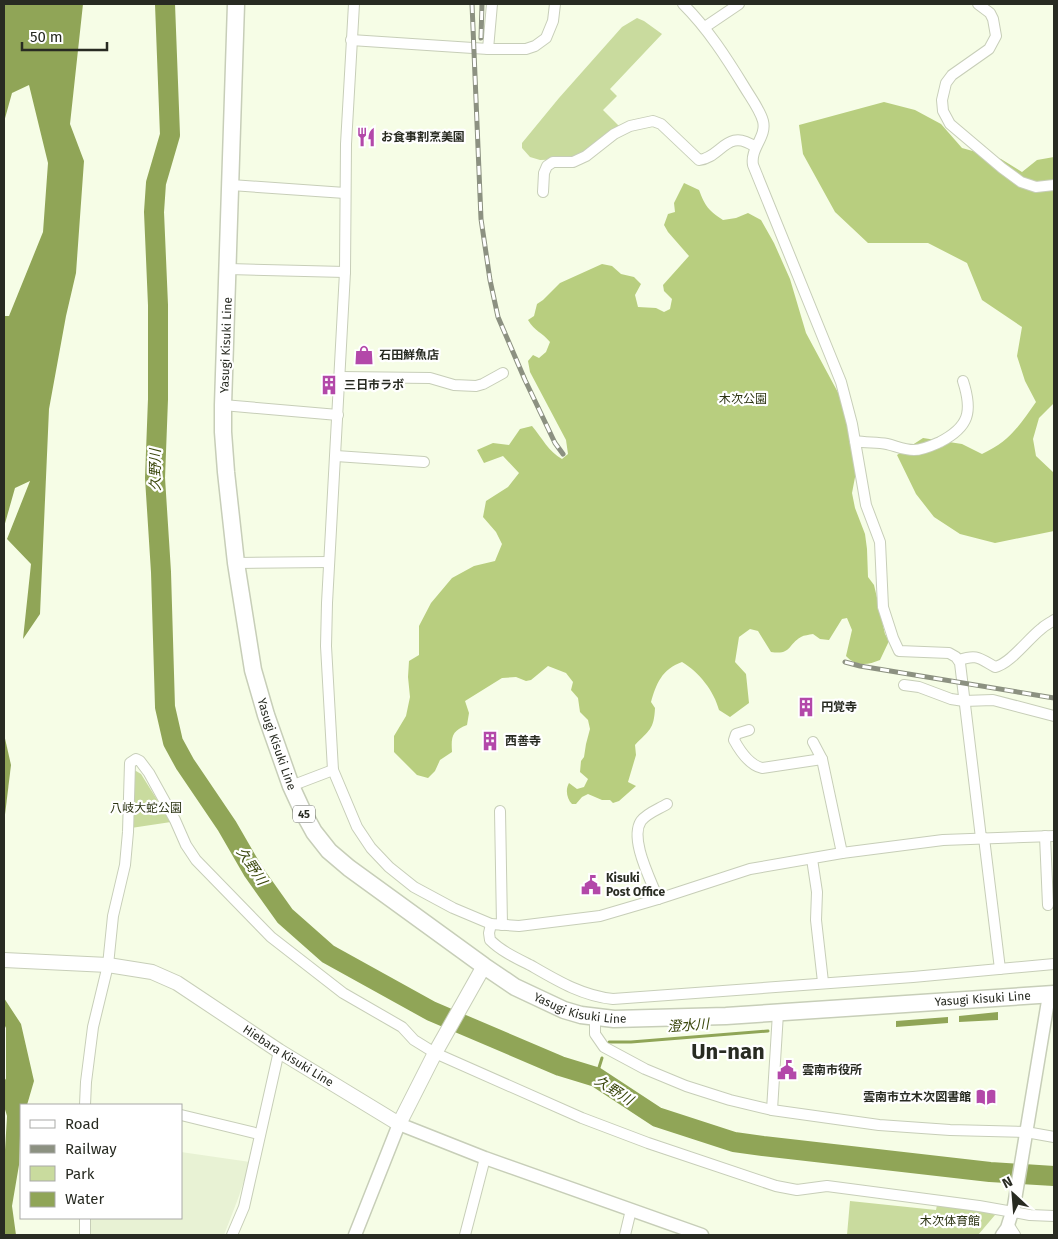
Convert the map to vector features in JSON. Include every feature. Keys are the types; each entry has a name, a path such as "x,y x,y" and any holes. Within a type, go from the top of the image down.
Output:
{"main road":[{"name":"Yasugi Kisuki Line","path":"236,4 229,270 223,405 226,472 236,563 253,670 266,715 291,786 314,832 329,851 364,880 515,987 564,1010 594,1016 634,1019 778,1013 1051,994"},
{"name":"Hiebara Kisuki Line","path":"4,960 105,965 152,972 177,983 279,1051 398,1124"},
{"path":"398,1124 484,966"}],"street":[{"path":"354,4 346,144 346,272 326,646 333,770 357,827 371,848 389,867 414,887 453,908 491,924 502,925 542,923 600,916 750,869 842,854 924,842 1050,836 1048,905"},
{"path":"488,49 492,4"},
{"path":"352,40 488,49 526,49 543,41 549,34 554,21 555,4"},
{"path":"683,4 705,27 719,46 763,121 763,131 755,147 752,160 753,165 841,382 856,441 866,505 880,542 883,607 897,647 902,652 949,654 959,660 1000,969"},
{"path":"705,27 739,4"},
{"path":"978,4 990,13 996,36 989,49 952,75 946,83 942,100 943,111 950,124 1021,182 1036,187 1054,185"},
{"path":"542,192 544,173 547,166 553,162 573,162 586,156 614,134 630,126 653,122 662,124 699,160 714,155 726,143 741,141 750,143 755,147"},
{"path":"231,185 345,193"},
{"path":"229,270 346,272"},
{"path":"340,377 430,378 454,385 476,386 503,372"},
{"path":"856,441 881,443 912,450 927,448 954,435 960,428 968,411 969,401 963,381"},
{"path":"223,405 338,415"},
{"path":"336,456 424,462"},
{"path":"236,563 329,562"},
{"path":"959,660 969,657 982,658 994,667 998,666 1006,662 1042,627 1054,620"},
{"path":"904,685 919,687 943,698 964,701 994,700 1054,716"},
{"path":"749,730 736,734 734,740 738,748 756,767 762,768 822,759"},
{"path":"813,742 822,759 842,854"},
{"path":"85,1104 93,1027 112,916 125,865 130,763 136,759 140,760 149,773 175,820 186,845 196,860 271,937 344,993 402,1027 414,1040 582,1118 648,1143 776,1186 797,1190 827,1186 979,1206 1010,1223 1054,1216"},
{"path":"291,786 333,770"},
{"path":"658,899 636,837 645,816 668,804"},
{"path":"500,811 502,925"},
{"path":"812,859 817,892 816,920 823,982"},
{"path":"491,924 488,933 490,940 506,953 569,987 599,998 613,999 1054,964"},
{"path":"1010,1223 1051,994"},
{"path":"772,1110 778,1013"},
{"path":"594,1016 595,1034 604,1047 645,1069 704,1092 772,1110 879,1125 1026,1136 1054,1136"},
{"path":"232,1235 244,1207 255,1164 279,1051"},
{"path":"182,1115 260,1134"},
{"path":"355,1235 398,1124 485,1158 695,1234"},
{"path":"465,1235 485,1158"},
{"path":"625,1235 631,1210"},
{"path":"84,1219 85,1235"}],"shaded area":[{"path":"182,1152 250,1162 224,1235 93,1235 88,1233 88,1219 182,1219"}],"green space":[{"path":"637,18 662,34 610,89 617,96 603,110 619,126 585,153 572,159 540,160 530,157 522,148 522,143 622,27"},
{"path":"884,102 915,110 941,124 962,148 1001,159 1022,172 1037,160 1054,157 1054,403 1039,418 1033,439 1036,456 1054,473 1054,531 995,543 960,534 934,517 916,494 897,455 923,438 962,444 982,454 1007,438 1036,402 1025,381 1017,356 1022,327 982,300 967,263 928,243 868,243 835,212 803,154 799,125"},
{"name":"木次公園","path":"684,183 699,190 708,208 723,220 736,218 748,213 761,220 774,243 790,279 806,333 842,400 848,420 856,472 852,493 855,508 865,534 868,577 874,585 881,608 885,634 889,641 880,660 862,664 850,660 846,656 852,630 847,618 842,619 829,640 820,639 813,634 805,635 786,651 778,653 771,652 758,631 750,629 739,637 735,662 746,674 749,703 730,717 719,710 710,689 694,671 682,662 675,665 665,673 655,689 651,702 655,708 652,725 635,745 636,755 628,782 636,786 619,801 613,803 610,800 602,800 588,794 582,797 576,804 572,804 569,800 567,791 569,783 577,789 584,787 588,779 580,772 581,761 584,757 590,729 588,720 580,712 578,698 571,690 573,682 566,673 548,666 531,680 526,681 516,677 502,678 465,701 469,713 467,725 455,732 452,752 440,760 435,771 428,778 417,775 394,752 394,736 406,716 410,697 409,661 419,655 419,626 431,603 452,578 474,566 495,561 502,544 496,532 483,517 486,501 508,487 519,473 503,456 484,463 477,450 493,443 509,445 520,429 532,426 549,449 557,456 562,459 568,454 566,440 530,372 528,361 533,355 539,358 546,352 550,342 528,320 534,316 537,304 560,283 602,264 612,266 621,274 634,277 641,284 635,295 638,307 656,308 664,312 670,309 672,299 664,291 663,285 689,256 664,225 668,214 675,212 674,203"},
{"name":"八岐大蛇公園","path":"136,771 141,774 171,822 131,828 133,772"},
{"name":"木次体育館","path":"850,1201 936,1210 937,1205 986,1211 995,1215 978,1235 847,1235"}],"water":[{"path":"4,4 83,4 70,124 84,161 76,273 49,409 40,614 23,639 31,564 7,539 30,481 15,488 4,527 4,316 9,316 43,232 48,163 29,85 12,93 4,122"},
{"path":"4,734 11,765 4,823"},
{"path":"4,998 21,1024 34,1081 27,1104 20,1104 19,1165 12,1206 16,1235 4,1235 4,1167 7,1116 4,1106 6,1028 4,1024"},
{"path":"998,1012 998,1020 959,1022 959,1016"},
{"path":"948,1017 948,1023 896,1027 896,1021"}],"waterway":[{"name":"久野川","path":"165,4 170,135 156,183 154,212 158,305 158,399 155,478 161,572 165,707 173,742 185,764 227,826 253,871 285,916 328,954 431,1011 560,1066 596,1077 657,1117 734,1142 990,1172 1054,1176"},
{"name":"澄水川","path":"609,1042 631,1042 768,1031"},
{"name":"澄水川","path":"596,1077 602,1058"}],"railway":[{"path":"472,4 481,219 490,280 498,317 525,380 555,443 563,454"},
{"path":"481,38 482,4"},
{"path":"845,662 1054,698"}],"place":[{"name":"お食事割烹美園","path":"366,137"},
{"name":"石田鮮魚店","path":"364,355"},
{"name":"三日市ラボ","path":"329,385"},
{"name":"円覚寺","path":"806,707"},
{"name":"西善寺","path":"490,741"},
{"name":"Kisuki Post Office","path":"591,885"},
{"name":"雲南市役所","path":"787,1070"},
{"name":"雲南市立木次図書館","path":"986,1097"}],"district":[{"name":"Un-nan","path":"728,1051"}]}
